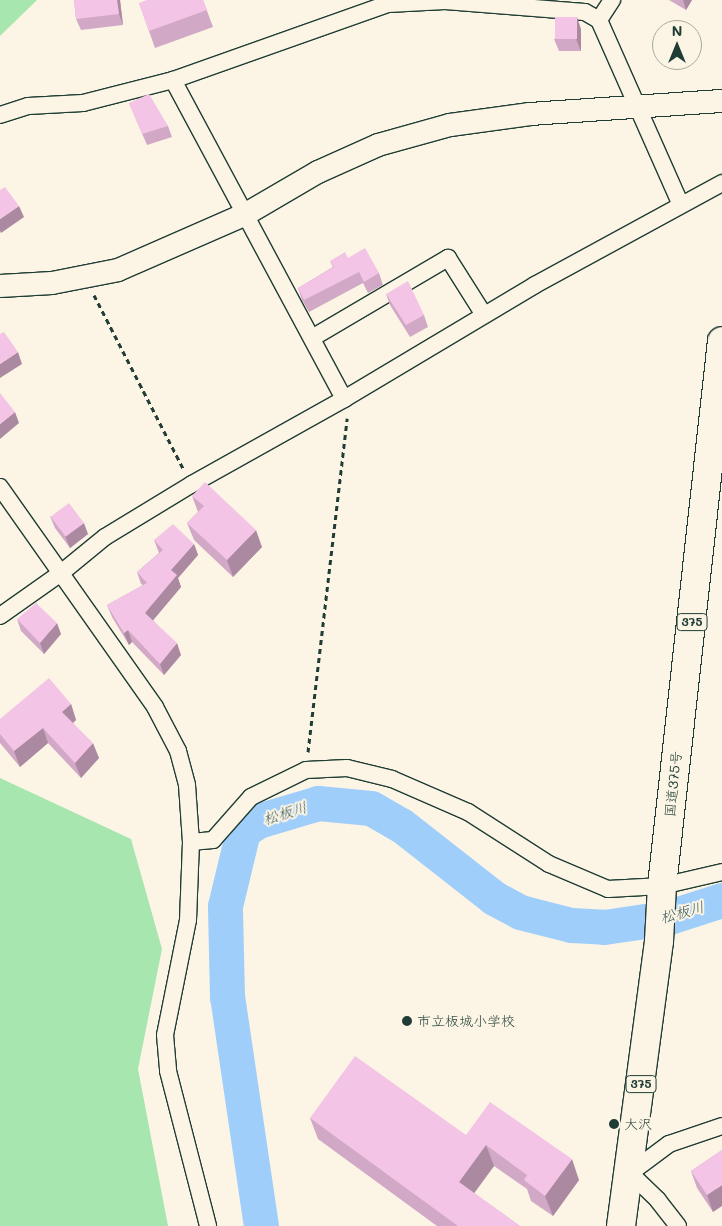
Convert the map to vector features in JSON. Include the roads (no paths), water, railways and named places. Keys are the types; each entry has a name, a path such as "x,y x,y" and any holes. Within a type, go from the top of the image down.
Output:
{"highway":[{"name":"国道375号","path":"621,1226 630,1173 659,941 661,894 722,341"}],"street":[{"path":"599,20 612,0"},
{"path":"0,115 28,106 83,103 173,80 388,4 445,1 585,12 599,20 640,108 680,203"},
{"path":"173,80 344,399"},
{"path":"0,286 52,283 118,270 246,214 318,172 378,145 450,125 530,114 722,101"},
{"path":"0,616 61,574 104,537 192,484 344,399 484,315 680,203 722,183"},
{"path":"312,338 448,258 484,315"},
{"path":"0,487 155,707 178,751 187,785 190,842 188,920 165,1035 168,1071 208,1226"},
{"path":"190,842 213,840 251,797 306,770 347,768 392,779 468,812 549,864 608,889 661,894 722,872"},
{"path":"678,1226 658,1200 630,1173 669,1144 722,1126"}],"waterway":[{"name":"松板川","path":"261,1226 227,997 225,906 243,831 258,821 318,803 371,808 401,825 494,898 520,912 571,925 604,927 666,918 722,900"}],"place":[{"name":"市立板城小学校","path":"407,1021"},
{"name":"大沢","path":"614,1124"}]}
